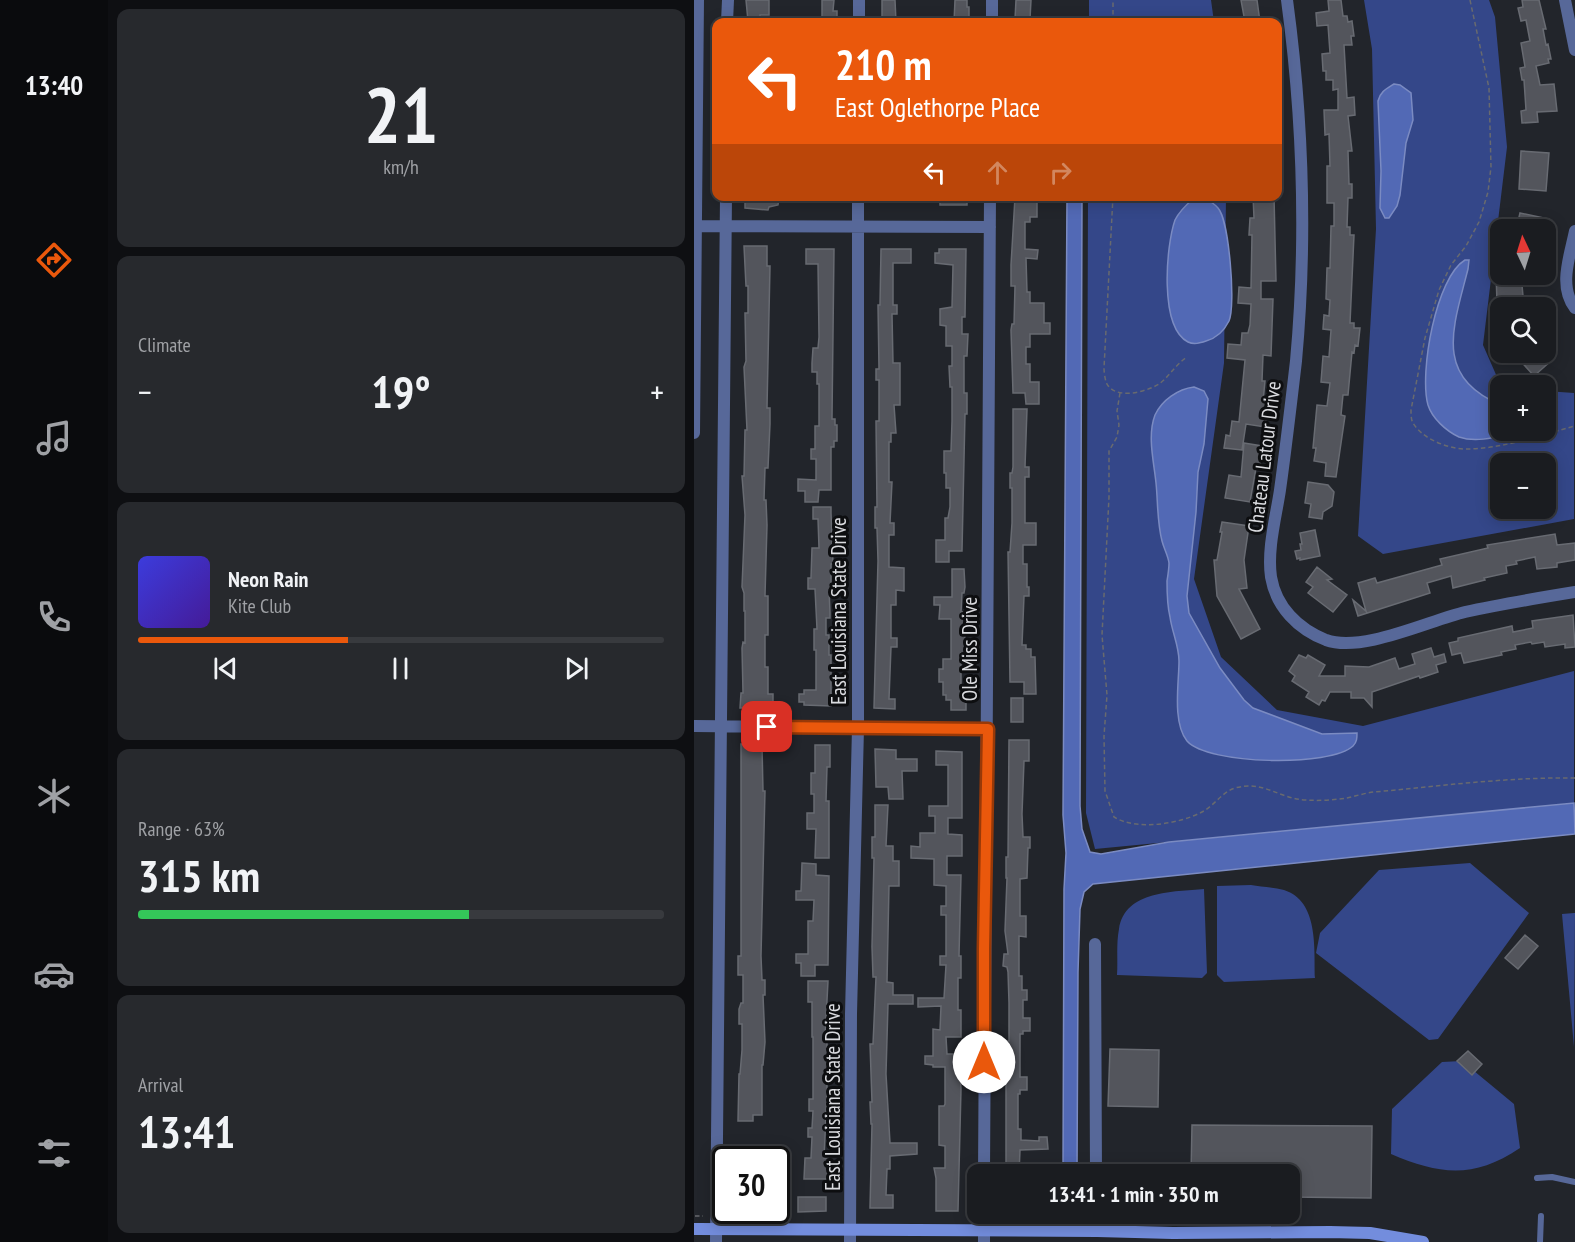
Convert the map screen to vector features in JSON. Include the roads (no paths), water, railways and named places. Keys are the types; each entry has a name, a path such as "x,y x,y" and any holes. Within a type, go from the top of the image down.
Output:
{"main road":[{"path":"695,1222 716,1229 850,1236 984,1236 1097,1231 1174,1238 1338,1237 1379,1234 1423,1242"}],"street":[{"path":"694,433 698,0"},
{"path":"727,18 728,0"},
{"path":"859,0 859,18"},
{"path":"992,0 992,18"},
{"name":"Chateau Latour Drive","path":"1287,0 1298,111 1302,231 1296,358 1269,560 1276,597 1289,616 1303,629 1328,640 1348,643 1369,641 1474,610 1574,592"},
{"path":"1565,0 1574,50"},
{"path":"716,1242 726,201"},
{"name":"East Louisiana State Drive","path":"850,1236 851,1014 858,728 858,201"},
{"name":"Ole Miss Drive","path":"984,1164 990,201"},
{"path":"696,226 990,227"},
{"path":"1574,231 1566,289 1569,301 1574,308"},
{"path":"694,726 988,729"},
{"path":"1095,944 1096,1164"},
{"path":"1097,1224 1097,1231"}],"lane":[{"path":"1537,1178 1552,1177 1574,1182"},
{"path":"1540,1242 1541,1216"}]}
